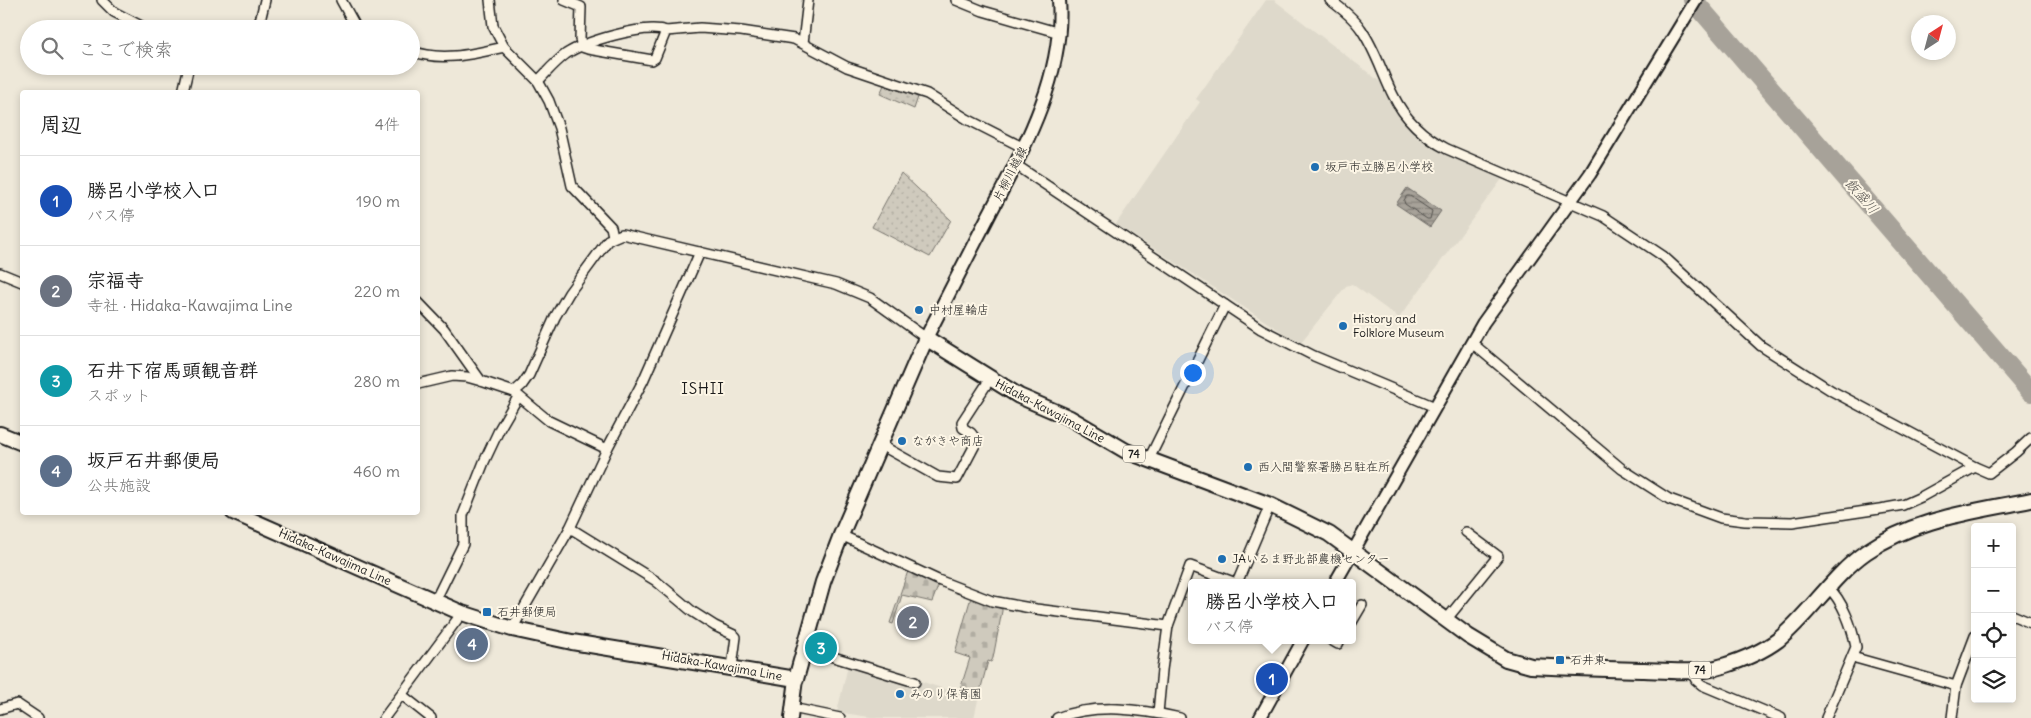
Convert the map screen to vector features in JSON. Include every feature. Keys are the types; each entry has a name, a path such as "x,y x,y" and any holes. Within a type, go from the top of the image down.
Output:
{"main road":[{"name":"片柳川越線","path":"926,338 1024,148 1046,89 1060,33 1059,0"},
{"name":"Hidaka-Kawajima Line","path":"240,515 462,613 512,629 572,642 796,679 823,582 879,444 926,338 990,380 1033,404 1070,418 1126,451 1270,505 1330,534 1446,620 1492,651 1506,658 1531,666 1691,671 1721,667 1752,656 1776,641 1794,625 1828,587 1866,552 1911,528 1952,516 2031,500"},
{"path":"0,434 20,442"},
{"path":"792,713 796,679"}],"street":[{"path":"102,0 114,12 130,20"},
{"path":"260,20 264,0"},
{"path":"342,0 352,20"},
{"path":"490,0 493,26 504,48 538,81 549,101 559,128 572,186 611,227 614,236"},
{"path":"564,0 581,7 580,39 582,47"},
{"path":"803,44 808,0"},
{"path":"956,0 983,11 1060,33"},
{"path":"1330,0 1360,26 1377,56 1398,103 1416,126 1429,138 1447,149 1603,216 1663,256 1761,346 1797,370 1989,473 2031,438"},
{"path":"1337,579 1483,323 1572,202 1696,0"},
{"path":"538,81 556,62 568,53 609,36 654,30 666,31 700,28 741,31 794,39 847,67 927,94 968,119 1024,148"},
{"path":"582,47 652,60 655,58 666,31"},
{"path":"420,54 455,58 504,48"},
{"path":"183,90 187,75"},
{"path":"1016,165 1225,305 1284,342 1435,407"},
{"path":"435,601 463,544 463,515 484,462 516,395 529,375 555,317 569,293 601,248 614,236 626,235 849,288 870,298 926,338"},
{"path":"512,629 570,528 607,450 643,381 700,252"},
{"path":"0,273 20,281"},
{"path":"420,304 444,328 481,381"},
{"path":"1149,459 1225,305"},
{"path":"1472,342 1622,469 1669,499 1721,518 1745,522 1792,522 1886,508 1921,497 1975,467"},
{"path":"420,384 452,376 467,376 516,395 549,421 607,450"},
{"path":"879,444 938,477 957,479 977,441 971,433 963,428 962,422 990,380"},
{"path":"1239,579 1270,505"},
{"path":"570,528 656,581 693,612 734,635 736,637 732,667"},
{"path":"1446,620 1498,556 1466,532"},
{"path":"841,535 938,580 992,601 1036,610 1168,626"},
{"path":"1158,713 1168,626 1190,566 1226,579"},
{"path":"1826,718 1856,647 1837,596 1828,587"},
{"path":"384,718 462,613"},
{"path":"2016,617 2031,623"},
{"path":"1260,718 1301,644"},
{"path":"1952,718 1956,686 1971,647"},
{"path":"804,648 915,682"},
{"path":"1852,657 1956,686"},
{"path":"1691,671 1696,680 1702,685 1781,718"},
{"path":"402,695 431,718"},
{"path":"0,709 17,704 38,718"},
{"path":"1057,718 1081,711 1101,709 1130,709 1180,718"},
{"path":"792,713 840,718"}],"shaded area":[{"name":"坂戸市立勝呂小学校","path":"1266,0 1274,0 1383,84 1394,110 1420,137 1449,155 1502,179 1399,318 1352,284 1346,286 1301,342 1285,334 1116,224 1200,102 1196,99"},
{"name":"みのり保育園","path":"848,666 917,687 920,681 978,700 974,718 876,718 837,712"}],"green space":[{"path":"884,85 918,97 914,109 880,94"},
{"path":"901,173 951,220 930,257 872,227"},
{"path":"908,571 939,584 932,602 902,595 893,624 890,623"},
{"path":"971,597 1002,609 993,658 991,662 988,661 978,699 959,693 970,658 955,653"}],"water":[{"path":"1407,188 1441,211 1430,227 1396,204"}],"waterway":[{"name":"飯盛川","path":"1693,0 2031,392"}],"place":[{"name":"坂戸市立勝呂小学校","path":"1315,167"},
{"name":"中村屋輪店","path":"919,310"},
{"name":"History and Folklore Museum","path":"1343,326"},
{"name":"ながきや商店","path":"902,441"},
{"name":"西入間警察署勝呂駐在所","path":"1248,467"},
{"name":"JAいるま野北部農機センター","path":"1222,559"},
{"name":"石井郵便局","path":"487,612"},
{"name":"宗福寺","path":"913,622"},
{"name":"坂戸石井郵便局","path":"472,644"},
{"name":"石井下宿馬頭観音群","path":"821,648"},
{"name":"石井東","path":"1560,660"},
{"name":"勝呂小学校入口","path":"1272,679"},
{"name":"みのり保育園","path":"900,694"}],"district":[{"name":"ISHII","path":"703,389"}]}
